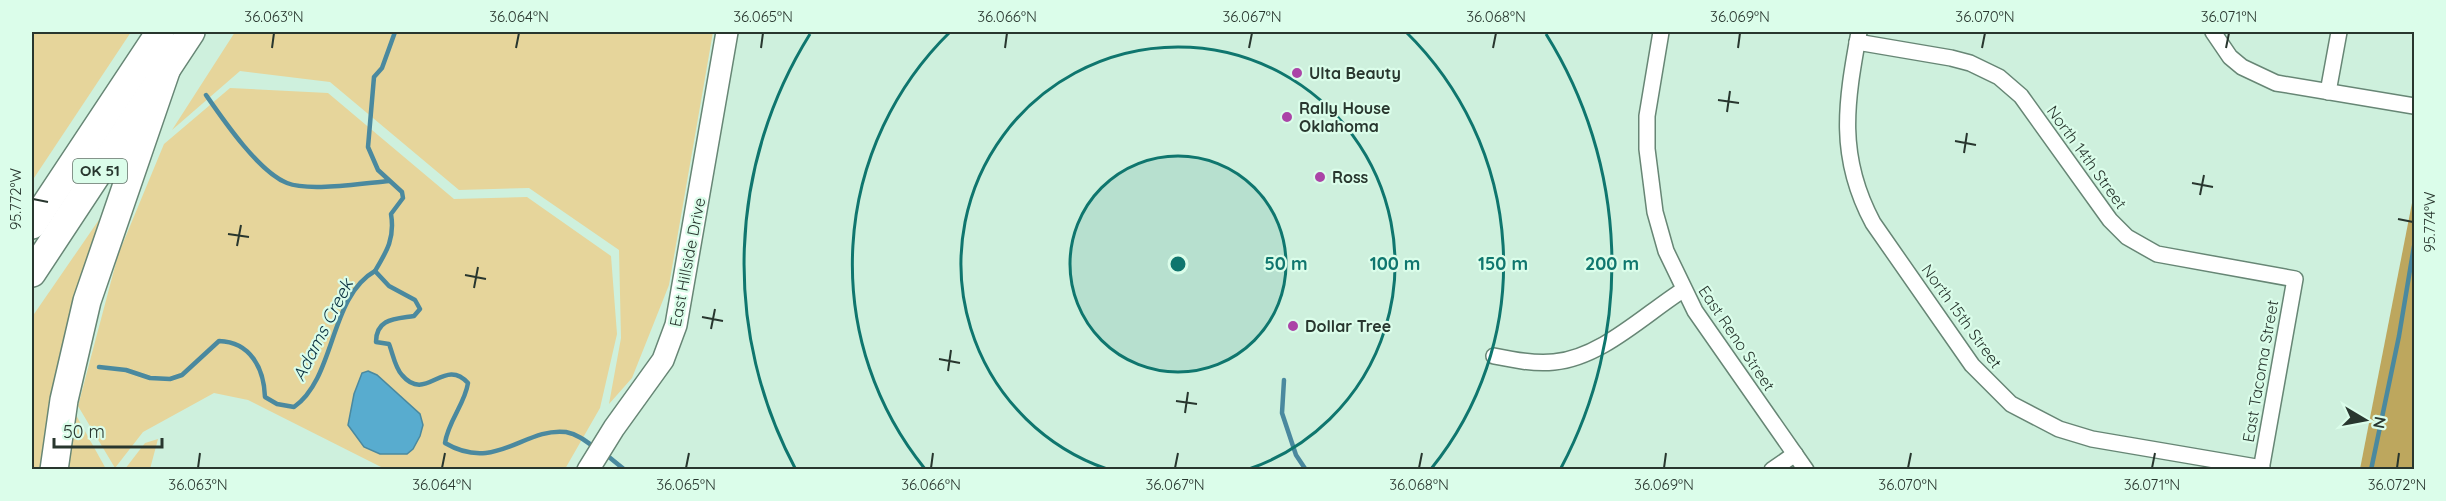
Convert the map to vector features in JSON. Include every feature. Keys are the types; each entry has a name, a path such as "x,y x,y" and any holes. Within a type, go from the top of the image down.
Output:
{"highway":[{"name":"OK 51","path":"32,225 160,32"},
{"name":"OK 51","path":"32,273 191,32"},
{"path":"54,470 64,400 87,301 167,68"}],"street":[{"name":"East Hillside Drive","path":"588,470 614,428 663,360 676,325 728,32"},
{"name":"East Reno Street","path":"1661,32 1647,116 1648,170 1660,234 1683,290 1695,310 1806,470"},
{"path":"2212,32 2230,57 2242,68 2276,83 2415,106"},
{"path":"2328,92 2339,32"},
{"name":"North 15th Street","path":"1858,37 1847,118 1847,139 1852,173 1862,203 1873,223 1972,365 2011,404 2046,424 2074,434 2261,469"},
{"name":"North 14th Street","path":"1858,37 1970,63 1999,77 2020,96 2110,220 2127,237 2146,249 2180,260 2295,279"},
{"name":"East Tacoma Street","path":"2261,469 2295,279"},
{"path":"1494,356 1553,363 1576,358 1607,342 1683,290"},
{"path":"1772,470 1795,454"}],"shaded area":[{"path":"32,32 131,32 32,181"},
{"path":"235,32 713,32 669,285 632,378 609,404 621,338 619,250 529,188 459,190 330,82 240,71 172,130"},
{"path":"230,88 328,93 454,199 527,197 611,256 617,334 600,408 565,469 385,469 248,400 214,393 143,432 115,468 78,406 118,255 164,144"},
{"path":"114,198 47,469 32,470 32,317"},
{"path":"2412,203 2414,203 2414,469 2360,469"},
{"path":"76,415 106,469 68,469"},
{"path":"158,439 150,469 125,469 145,443"}],"water":[{"path":"368,371 377,375 420,414 423,425 420,436 413,449 407,454 380,454 364,447 348,425 354,394 362,373"}],"waterway":[{"path":"375,271 391,237 391,214 403,198 402,192 378,170 368,147 374,77 382,68 395,32"},
{"path":"206,95 254,157 276,177 287,183 297,186 323,187 389,181"},
{"path":"2371,470 2399,336 2414,246"},
{"name":"Adams Creek","path":"99,367 126,370 150,378 170,379 182,375 219,341 230,343 240,346 254,359 262,377 265,397 277,404 294,407 308,394 318,377 349,299 360,283 375,271 389,286 415,300 420,309 414,316 388,321 379,328 377,334 376,342 389,344 402,375 411,383 419,385 451,374 459,376 468,383 464,398 449,427 445,443 463,451 480,453 509,447 551,432 566,432 578,436 594,447"},
{"path":"1284,380 1282,413 1296,455 1306,470"},
{"name":"Adams Creek","path":"604,453 625,470"}],"place":[{"name":"Ulta Beauty","path":"1297,73"},
{"name":"Rally House Oklahoma","path":"1287,117"},
{"name":"Ross","path":"1320,177"},
{"name":"Dollar Tree","path":"1293,326"}]}
